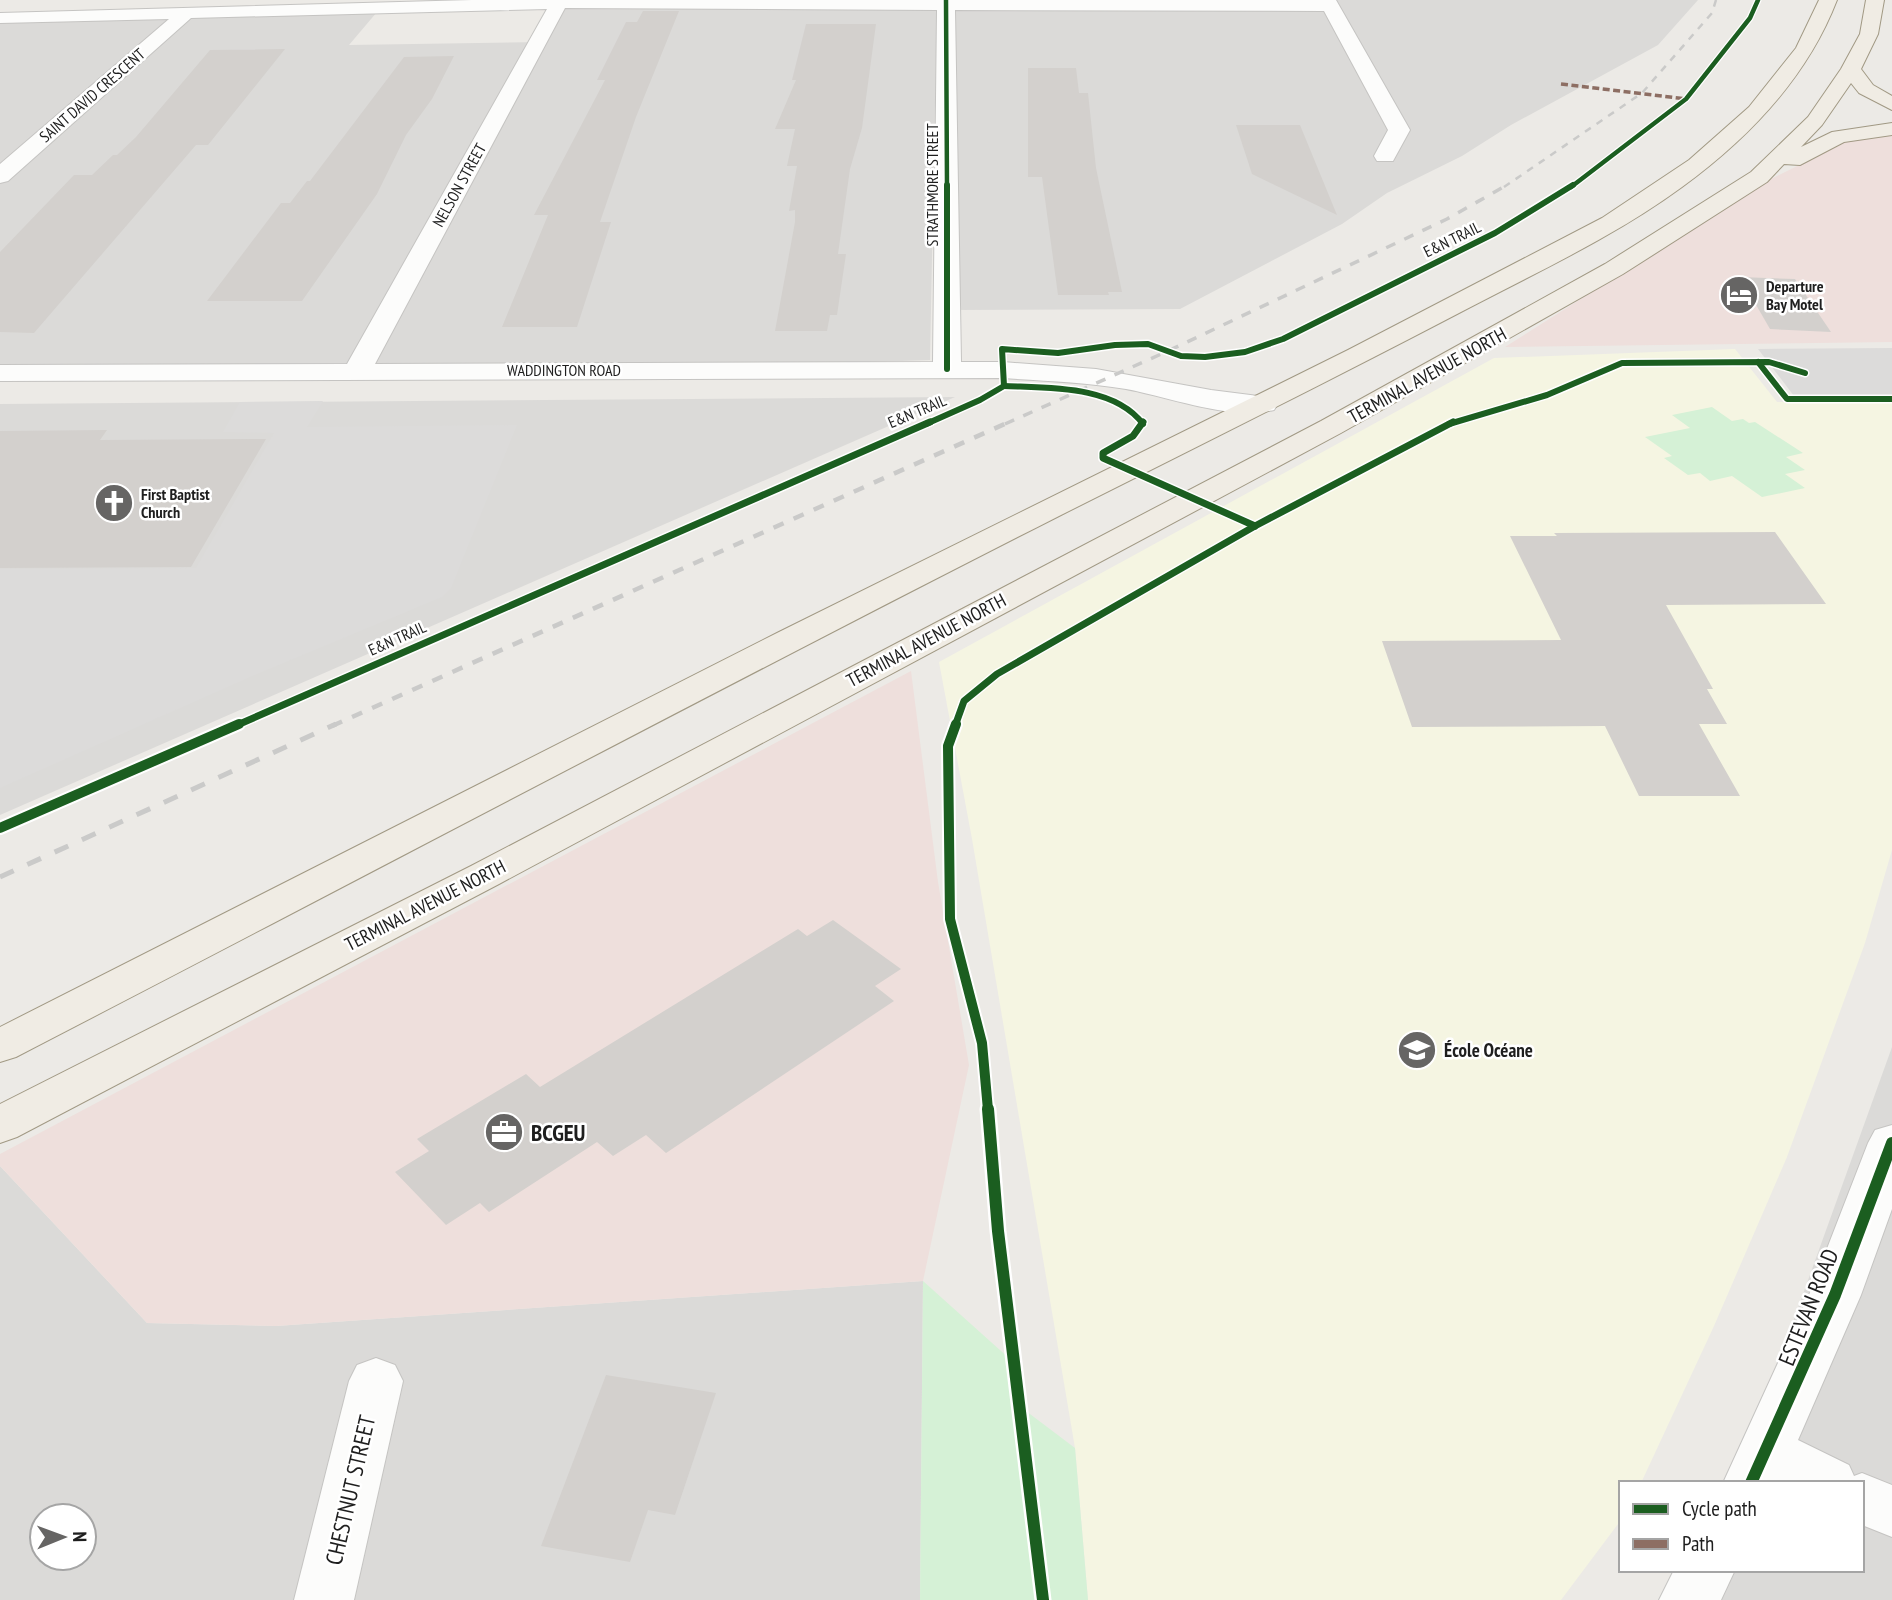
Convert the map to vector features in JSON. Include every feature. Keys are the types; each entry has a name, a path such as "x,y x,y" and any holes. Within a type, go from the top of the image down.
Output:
{"main road":[{"path":"0,1046 750,659 1264,404 1629,212 1696,165 1757,110 1780,83 1819,27 1828,0"},
{"name":"TERMINAL AVENUE NORTH","path":"0,1125 485,875 1331,427 1614,269 1759,177 1838,114 1851,69 1880,10"},
{"path":"1851,69 1866,89 1892,104"},
{"path":"1780,83 1838,114 1892,123"},
{"path":"1759,177 1839,136 1892,128"},
{"path":"1264,404 1316,401 1355,385 1491,315 1614,269"},
{"path":"1035,582 1094,521 1248,444 1269,423 1264,404"}],"street":[{"path":"0,18 560,2 1329,3 1399,130 1385,156"},
{"name":"NELSON STREET","path":"357,371 560,2"},
{"name":"STRATHMORE STREET","path":"946,3 947,369"},
{"name":"SAINT DAVID CRESCENT","path":"0,176 185,14"},
{"name":"WADDINGTON ROAD","path":"0,373 1003,370 1128,381 1205,400 1231,404 1264,404"},
{"name":"ESTEVAN ROAD","path":"1759,1467 1835,1295 1892,1143"},
{"name":"CHESTNUT STREET","path":"324,1600 376,1381"},
{"path":"1759,1467 1820,1481"},
{"path":"1864,1500 1892,1511"},
{"path":"1689,1600 1705,1572"}],"shaded area":[{"path":"570,0 937,0 930,360 622,370 0,373 0,19 377,12 349,45 544,42"},
{"path":"953,0 1698,0 1658,45 1511,125 1462,156 1387,193 1342,224 1180,309 952,310"},
{"path":"1892,135 1892,342 1505,347 1767,181 1854,138"},
{"path":"1892,348 1892,395 1794,396 1758,349"},
{"name":"École Océane","path":"1735,349 1777,402 1892,403 1892,850 1865,943 1787,1157 1714,1326 1642,1481 1619,1481 1619,1523 1561,1600 1088,1600 1075,1448 972,839 939,662 1494,358"},
{"path":"955,397 0,815 0,404"},
{"path":"323,401 307,427 517,425 451,588 442,597 250,677 0,788 0,569 196,568 274,433 223,432 240,402"},
{"path":"911,671 938,882 969,1065 923,1281 276,1326 147,1323 0,1166 0,1154"},
{"path":"1892,1047 1892,1600 1673,1600 1693,1572 1864,1572 1864,1481 1736,1481"},
{"path":"0,1166 147,1323 276,1326 923,1281 920,1600 0,1600"}],"green space":[{"path":"1712,407 1732,421 1743,419 1749,423 1755,422 1803,453 1786,457 1805,470 1785,474 1805,488 1762,497 1732,476 1710,481 1700,473 1688,475 1664,458 1672,456 1645,437 1690,428 1672,415"},
{"path":"923,1281 1020,1368 1022,1408 1075,1448 1088,1600 920,1600"}],"building":[{"path":"643,11 679,11 636,117 600,222 611,222 577,327 502,327 548,215 534,215 605,80 597,80 626,22 637,22"},
{"path":"806,24 876,24 862,128 850,169 838,254 846,254 837,315 830,315 827,331 775,331 795,222 795,210 789,211 797,166 787,166 795,129 775,129 796,80 792,80"},
{"path":"285,49 208,145 196,145 34,333 0,332 0,252 74,175 92,175 113,155 117,155 136,137 210,50"},
{"path":"454,56 432,99 406,135 377,194 302,301 207,301 281,203 290,203 307,181 310,181 404,57"},
{"path":"1028,68 1076,68 1079,93 1088,93 1096,168 1122,292 1108,292 1109,295 1058,295 1042,177 1028,177"},
{"path":"1236,125 1300,125 1337,215 1252,174"},
{"path":"1740,277 1795,279 1831,332 1770,329"},
{"name":"First Baptist Church","path":"107,430 100,440 266,439 191,567 0,568 0,431"},
{"path":"1775,532 1826,604 1666,605 1713,689 1707,689 1727,724 1699,724 1740,796 1639,796 1605,726 1412,727 1382,641 1561,640 1510,536 1557,536 1554,533"},
{"path":"833,920 901,969 875,986 894,1001 666,1153 646,1135 613,1156 597,1142 489,1212 480,1203 446,1225 395,1172 429,1151 417,1139 526,1074 540,1087 798,929 807,936"},
{"path":"606,1375 716,1393 675,1515 648,1510 630,1562 541,1546"}],"railway":[{"path":"1507,185 1642,93 1712,13 1716,0"},
{"path":"1005,424 1168,351 1447,219 1507,185"},
{"path":"332,726 1009,422"},
{"path":"0,877 336,724"}],"marked path":[{"path":"1561,84 1686,99"}],"cycle path":[{"path":"946,0 947,369"},
{"name":"E&N TRAIL","path":"0,828 980,400 1004,386 1002,349 1058,353 1115,345 1148,344 1181,356 1205,357 1245,352 1283,339 1495,233 1564,192 1686,99 1750,18 1758,0"},
{"path":"1758,362 1787,399 1892,399"},
{"path":"1043,1600 998,1231 982,1043 950,919 948,746 964,701 997,674 1255,526 1458,419 1547,395 1622,363 1769,362 1805,373"},
{"path":"1004,386 1059,389 1116,402 1132,411 1144,423 1133,436 1103,453 1103,458 1255,526"},
{"path":"1752,1481 1835,1295 1892,1143"}],"place":[{"name":"Departure Bay Motel","path":"1739,295"},
{"name":"First Baptist Church","path":"114,503"},
{"name":"École Océane","path":"1417,1050"},
{"name":"BCGEU","path":"504,1132"}]}
